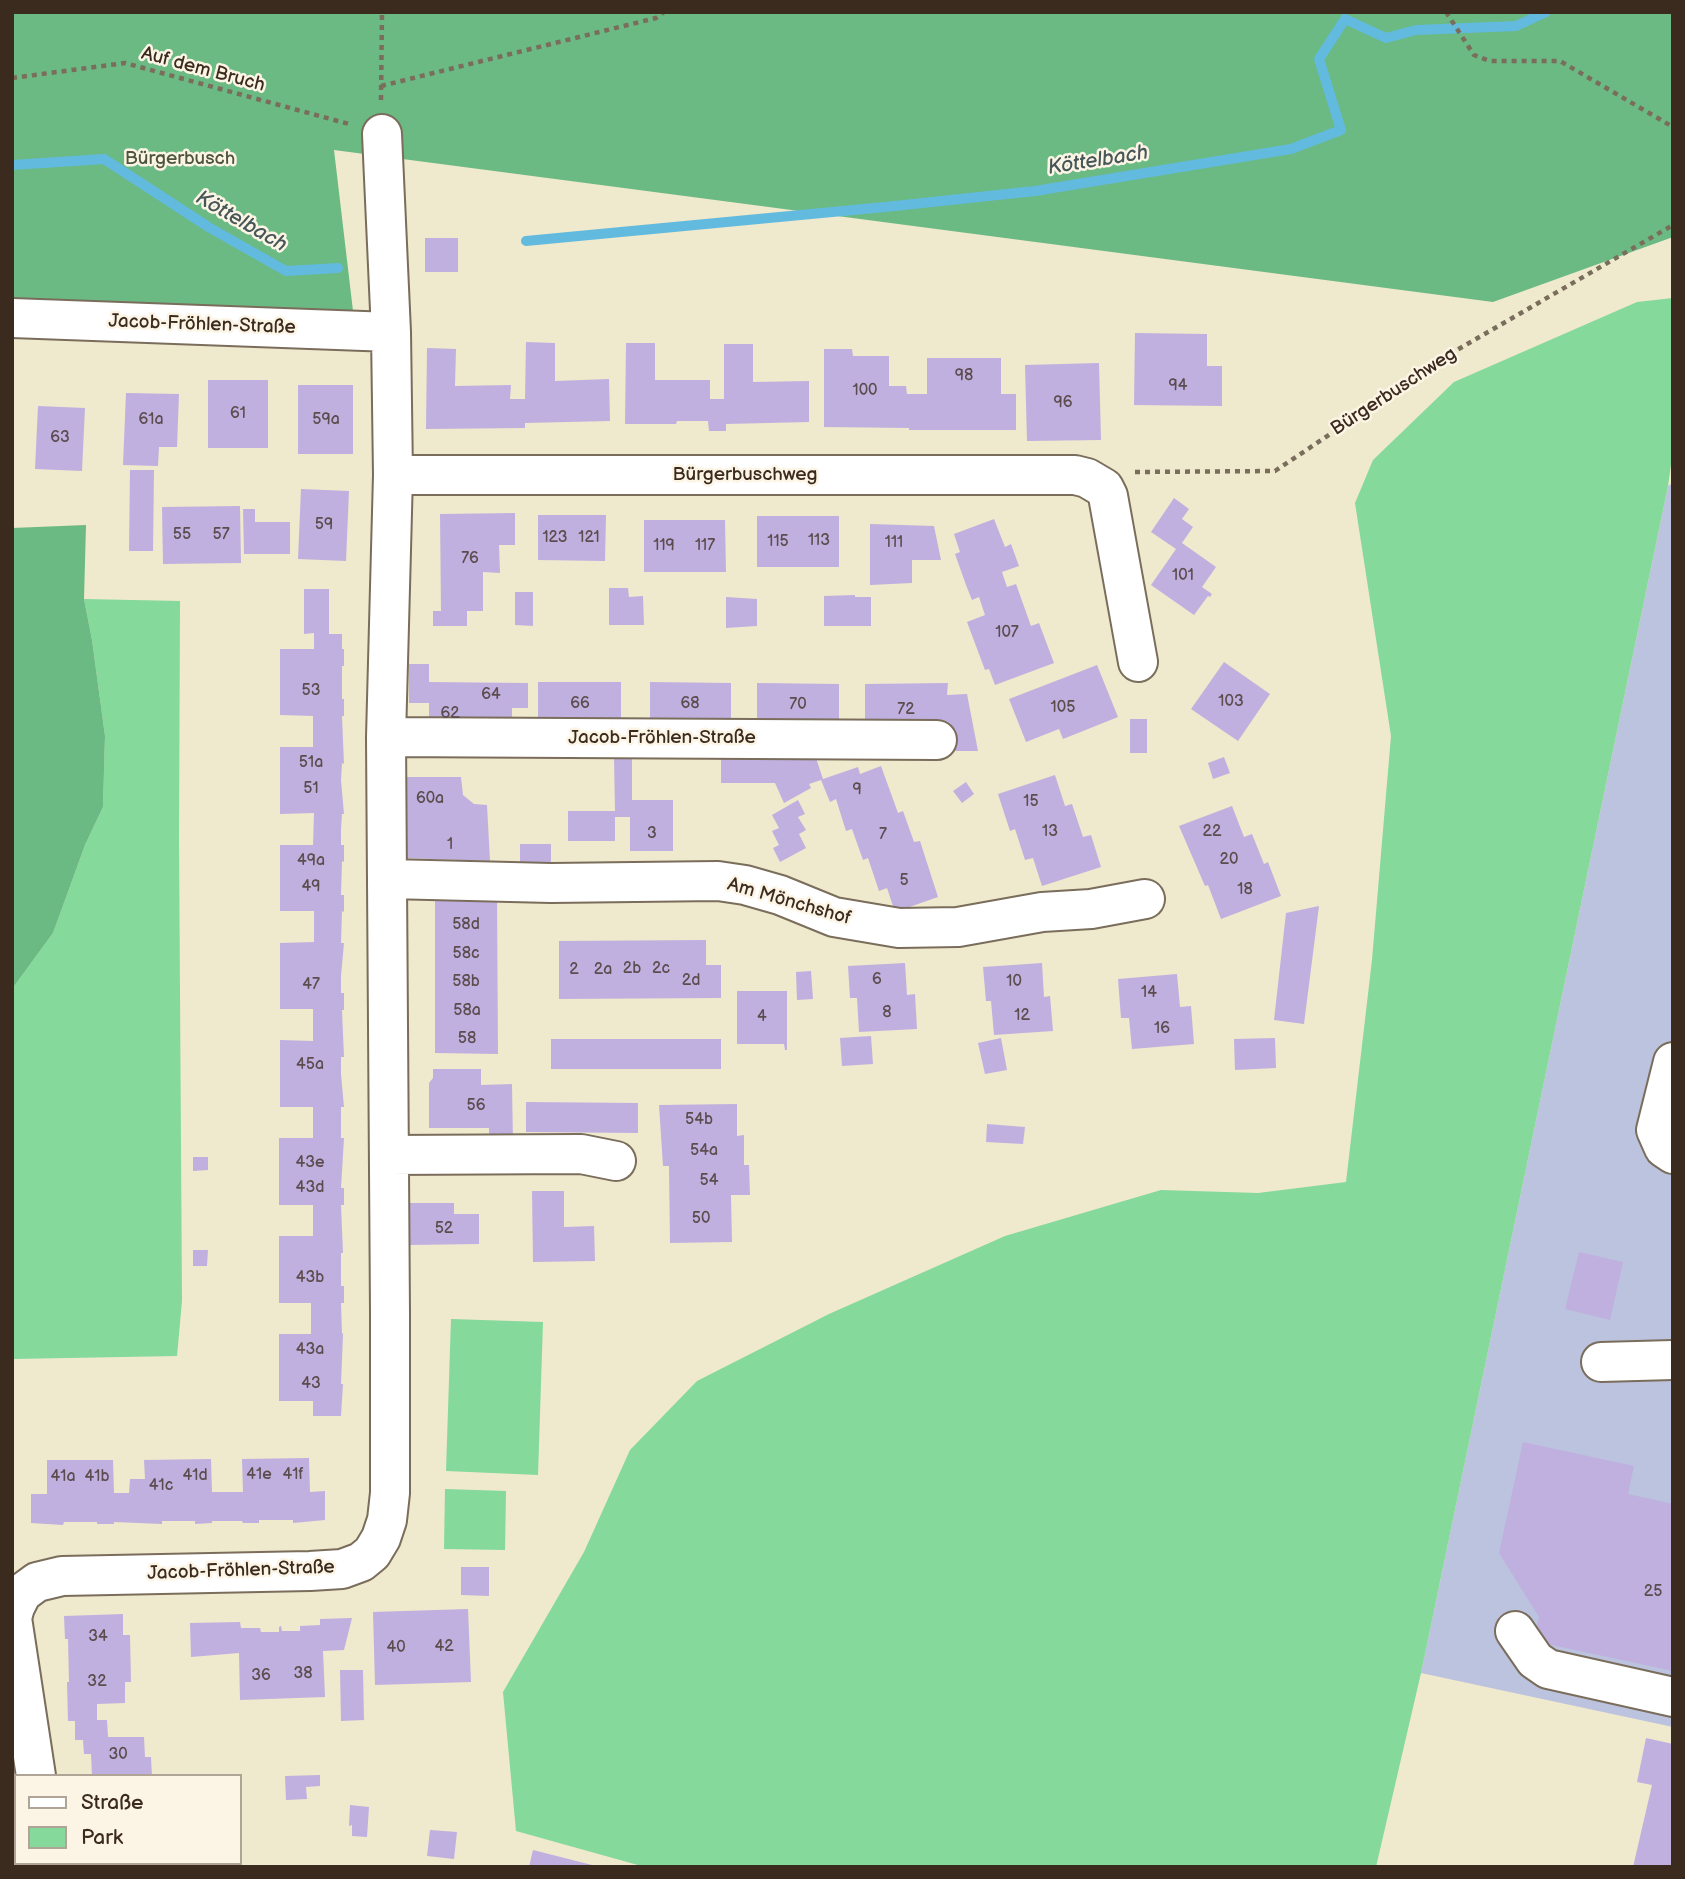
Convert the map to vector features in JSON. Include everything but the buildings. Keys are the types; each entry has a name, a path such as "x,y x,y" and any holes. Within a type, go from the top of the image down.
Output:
{"street":[{"name":"Jacob-Fröhlen-Straße","path":"27,1752 12,1618 22,1594 37,1582 62,1576 310,1572 341,1569 361,1562 372,1553 387,1520 390,1493 389,879 386,737 393,475 391,332 382,134"},
{"name":"Jacob-Fröhlen-Straße","path":"12,318 391,332"},
{"name":"Bürgerbuschweg","path":"393,475 1075,475 1096,481"},
{"path":"1096,481 1108,495 1138,662"},
{"name":"Jacob-Fröhlen-Straße","path":"386,737 937,740"},
{"name":"Am Mönchshof","path":"389,879 551,883 718,881 780,895 834,917 899,928 958,927 1042,912 1091,909 1145,899"},
{"path":"1673,1062 1656,1129 1664,1148 1673,1154"},
{"path":"389,1155 581,1154 616,1161"},
{"path":"1601,1362 1673,1360"},
{"path":"1515,1631 1535,1660 1548,1669 1673,1697"}],"path":[{"path":"382,12 382,134"},
{"path":"381,86 656,18 664,12"},
{"path":"1446,12 1474,55 1490,61 1560,61 1673,127"},
{"name":"Auf dem Bruch","path":"12,78 125,63 382,134"},
{"name":"Bürgerbuschweg","path":"1096,481 1118,472 1275,471 1450,354 1673,225"}],"shaded area":[{"path":"1673,483 1673,1727 1421,1673 1668,486"}],"green space":[{"name":"Bürgerbusch","path":"12,12 1673,12 1673,237 1493,302 334,150 353,311 12,302"},
{"path":"1673,298 1673,450 1668,486 1421,1673 1376,1867 645,1867 516,1831 503,1692 584,1552 630,1450 697,1381 829,1314 1005,1236 1161,1190 1258,1193 1346,1182 1372,960 1391,736 1355,503 1373,460 1454,382 1637,302"},
{"path":"86,525 84,599 105,736 103,807 85,845 53,933 12,989 12,528"},
{"path":"84,599 180,601 182,1301 177,1356 12,1359 12,989 53,933 85,845 103,807 105,736"},
{"path":"451,1319 543,1322 538,1475 446,1471"},
{"path":"445,1489 506,1491 505,1550 444,1549"}],"waterway":[{"name":"Köttelbach","path":"526,241 1035,191 1291,149 1341,130 1319,59 1345,19 1386,38 1416,30 1516,26 1546,12"},
{"name":"Köttelbach","path":"12,165 104,159 210,228 286,271 338,268"}]}
